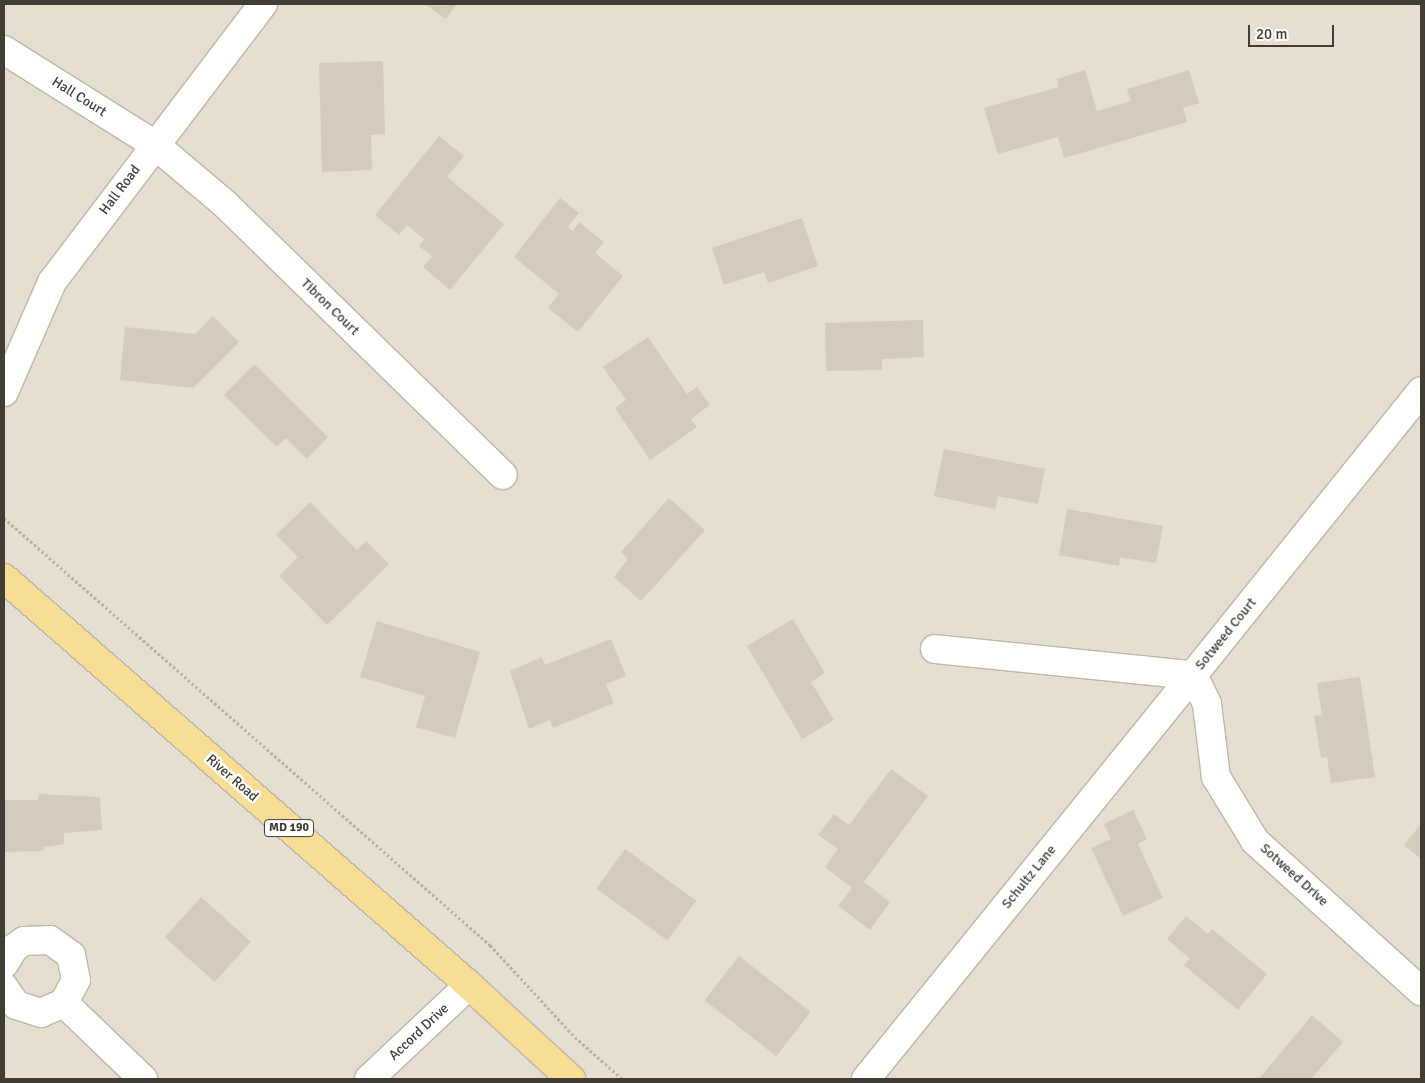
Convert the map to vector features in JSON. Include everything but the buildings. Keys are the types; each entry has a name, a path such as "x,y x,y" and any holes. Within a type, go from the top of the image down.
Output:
{"main road":[{"name":"River Road","path":"4,578 469,985 571,1079"}],"street":[{"name":"Hall Road","path":"4,392 52,282 154,144 263,4"},
{"name":"Hall Court","path":"4,50 154,144"},
{"name":"Tibron Court","path":"154,144 225,204 503,476"},
{"name":"Sotweed Court","path":"936,649 1193,675 1421,391"},
{"name":"Sotweed Drive","path":"1193,675 1207,704 1216,777 1256,841 1421,991"},
{"name":"Schultz Lane","path":"866,1079 1193,675"},
{"path":"4,964 14,948 24,941 37,938 62,946 71,955 76,980 64,1003 54,1010 28,1011 16,1005 4,987"},
{"name":"Accord Drive","path":"369,1079 469,985"},
{"path":"64,1003 143,1079"}],"path":[{"path":"4,518 483,939 575,1037 622,1079"}],"shaded area":[{"path":"4,4 1421,4 1421,1079 4,1079"}]}
